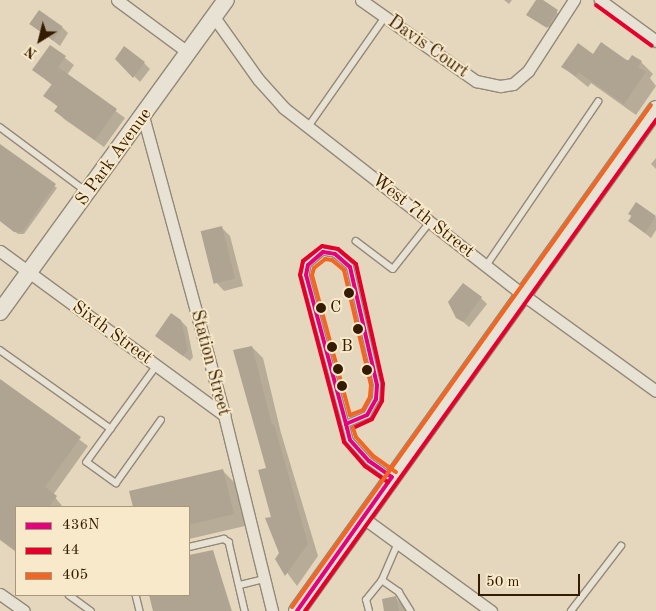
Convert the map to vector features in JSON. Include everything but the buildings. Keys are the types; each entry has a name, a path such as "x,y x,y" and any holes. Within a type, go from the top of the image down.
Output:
{"street":[{"path":"117,0 189,53"},
{"name":"S Park Avenue","path":"0,312 226,0"},
{"name":"Davis Court","path":"362,0 476,81 500,86 512,84 528,71 574,0"},
{"path":"600,0 656,41"},
{"name":"West 7th Street","path":"214,16 258,79 284,108 522,294 656,390"},
{"path":"297,611 362,517 656,109"},
{"name":"Station Street","path":"143,116 224,415 266,579 272,611"},
{"name":"Sixth Street","path":"0,251 224,415"},
{"path":"362,517 490,611"},
{"path":"0,594 24,611"}],"lane":[{"path":"308,127 385,17"},
{"path":"486,266 598,102"},
{"path":"0,127 88,192"},
{"path":"356,241 393,269 430,222"},
{"path":"346,424 367,416 376,399 377,384 350,268 335,254 323,252 308,264 306,276 350,440 358,451 392,477"},
{"path":"0,350 111,429"},
{"path":"157,366 87,462 116,483 161,420"},
{"path":"190,547 224,539 229,542 245,611"},
{"path":"369,611 366,600 382,580 398,543"},
{"path":"571,611 621,546"},
{"path":"240,585 266,579"},
{"path":"382,580 399,592 411,611"},
{"path":"70,596 91,611"},
{"path":"136,596 140,611"}],"transit line":[{"name":"44","path":"596,5 652,46"},
{"name":"405","path":"292,607 651,105"},
{"name":"44","path":"305,611 656,120"},
{"name":"44","path":"353,428 372,419 382,401 383,384 356,264 338,249 322,246 303,261 300,275 344,442 365,466 388,482"},
{"name":"436N","path":"323,252 335,254 350,267 377,385 376,399 367,415 346,424 306,275 308,265 323,252"},
{"name":"405","path":"325,259 332,260 344,270 371,385 370,397 363,410 350,415 312,275 314,268 325,259"},
{"name":"436N","path":"346,424 350,440 369,461 392,477"},
{"name":"405","path":"353,428 356,437 373,456 396,472"},
{"name":"436N","path":"297,611 392,477"}],"place":[{"name":"C","path":"321,308"},
{"name":"B","path":"332,347"}]}
